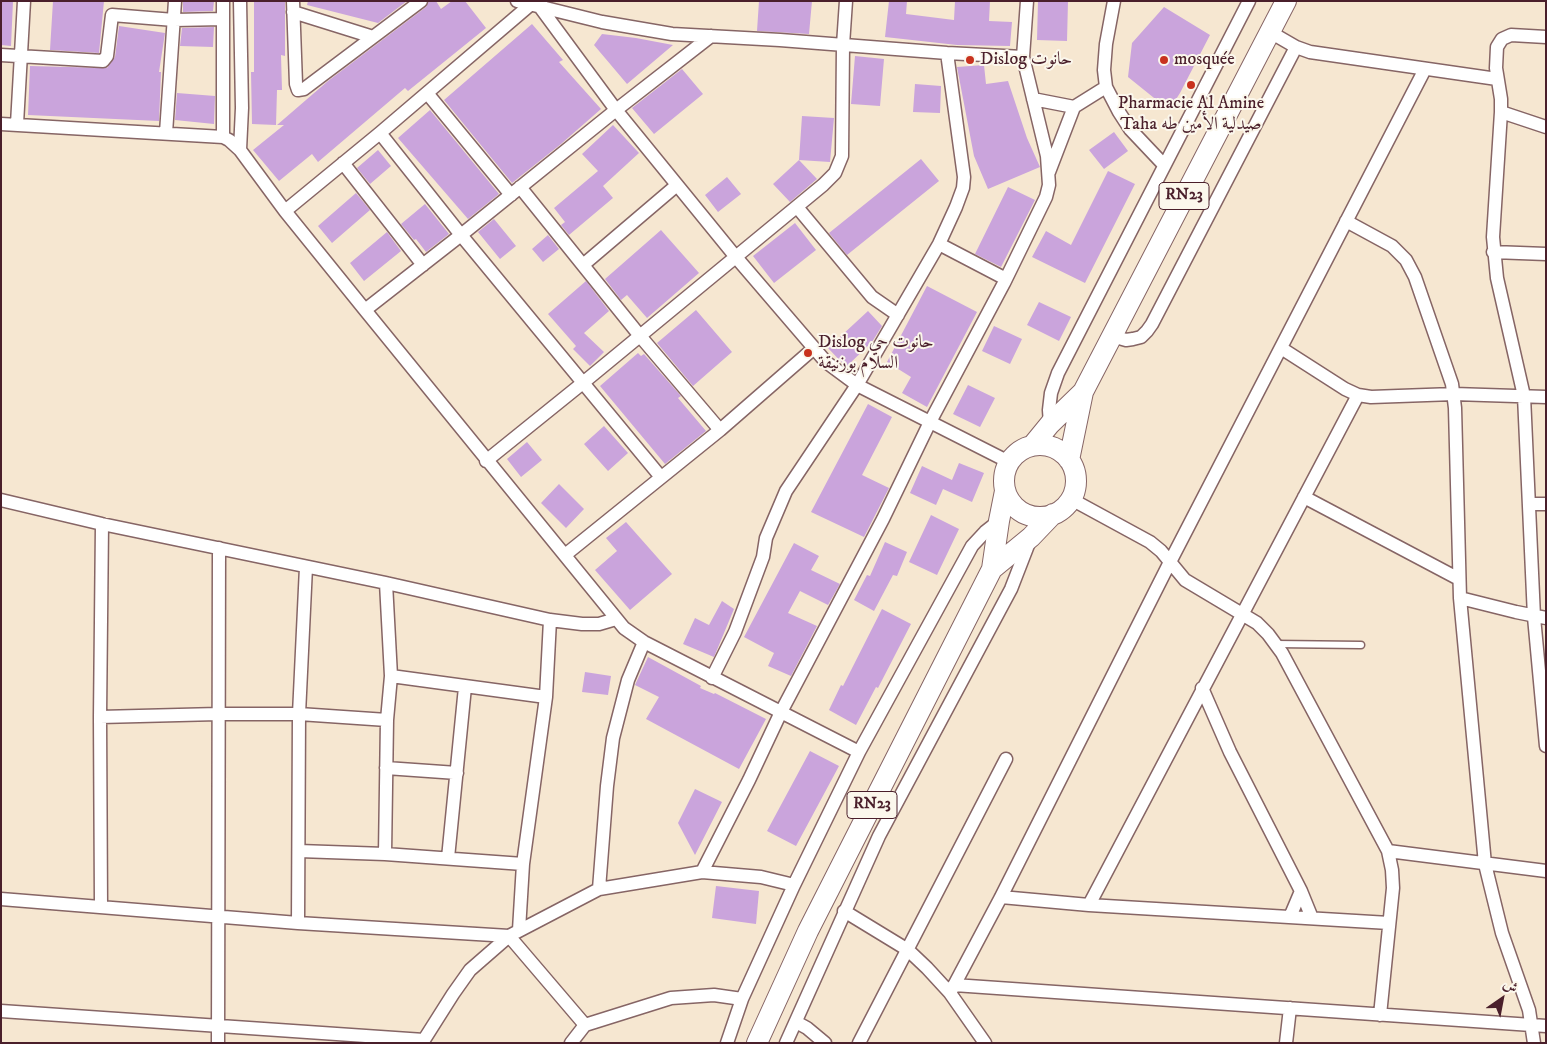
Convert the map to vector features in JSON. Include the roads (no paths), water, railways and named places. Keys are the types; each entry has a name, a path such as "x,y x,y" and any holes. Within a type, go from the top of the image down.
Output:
{"main road":[{"name":"RN23","path":"992,569 1071,499 1076,479 1068,460 1083,392 1286,1"},
{"name":"RN23","path":"757,1043 808,931 992,569 1005,490 1004,476 1009,462 1019,452 1032,446 1050,424 1083,392"},
{"path":"1032,446 1052,447 1061,452 1068,460"},
{"path":"1005,490 1010,501 1029,515 1053,514"}],"street":[{"path":"17,124 24,1"},
{"path":"1,55 103,61 107,56 113,1"},
{"path":"166,133 175,1"},
{"path":"223,1 223,136"},
{"path":"240,1 242,108 240,150"},
{"path":"373,37 293,7 296,84 298,90 304,89 421,1"},
{"path":"518,1 537,4 602,22 672,34 1023,57"},
{"path":"486,461 830,180 839,166 842,156 843,45 846,1"},
{"path":"702,872 781,712 874,537 930,422 1006,279 1046,197 1049,185 1049,172 1023,57 1027,1"},
{"path":"1114,1 1106,44 1104,70 1106,86 1130,129 1164,165"},
{"path":"1050,424 1051,393 1058,373 1249,1"},
{"path":"285,211 537,4"},
{"path":"537,4 616,110 813,348 839,373 857,385 1009,462"},
{"path":"112,15 174,20 223,19"},
{"path":"1270,32 1296,47 1323,54 1497,79"},
{"path":"1546,37 1515,35 1502,38 1497,47 1497,79 1501,99 1501,112 1493,223 1497,278 1524,396 1530,504 1540,617 1546,746"},
{"path":"365,310 710,36"},
{"path":"1112,336 1126,340 1133,339 1147,331 1152,324 1296,47"},
{"path":"712,678 735,632 760,566 766,538 786,491 857,385 939,244 956,207 964,177 947,53"},
{"path":"952,989 1001,897 1170,562 1425,69"},
{"path":"1049,172 1074,107 1106,86"},
{"path":"427,93 582,265 720,430"},
{"path":"1033,99 1074,107"},
{"path":"1501,112 1546,127"},
{"path":"1,124 223,136 229,140 240,150 285,211 438,398 486,461 624,628 644,642 712,678 859,752"},
{"path":"380,133 461,235 660,476"},
{"path":"343,163 423,265"},
{"path":"582,265 677,185"},
{"path":"797,207 866,291 898,315"},
{"path":"1346,221 1392,246 1406,260 1415,277 1449,372 1454,394 1460,598 1485,864 1502,933 1529,1010 1534,1043"},
{"path":"939,244 1006,279"},
{"path":"1494,252 1546,254"},
{"path":"565,555 660,476 720,430 813,348"},
{"path":"1281,348 1345,389 1371,397 1454,394 1546,396"},
{"path":"1089,905 1358,394"},
{"path":"1304,497 1459,579"},
{"path":"1071,499 1150,542 1161,551 1179,574 1192,585 1257,623 1276,644 1388,851 1392,879 1380,1015"},
{"path":"1,500 102,524 386,583 550,620 599,624 616,620"},
{"path":"1530,504 1546,504"},
{"path":"727,1043 742,1000 794,885 859,752 972,546 999,521"},
{"path":"101,906 102,524"},
{"path":"786,1043 879,836 1012,589 1031,536"},
{"path":"218,1043 219,548"},
{"path":"298,923 300,714 306,567"},
{"path":"384,854 387,720 391,676 386,583"},
{"path":"1460,598 1540,617"},
{"path":"550,620 546,696 514,933 585,1024"},
{"path":"599,890 612,738 628,680 644,642"},
{"path":"391,676 546,696"},
{"path":"448,858 466,687"},
{"path":"1202,688 1230,752 1301,891 1312,918"},
{"path":"100,717 300,714 387,720"},
{"path":"859,1043 1006,759"},
{"path":"386,768 457,772"},
{"path":"299,851 384,854 523,864"},
{"path":"1388,851 1546,872"},
{"path":"1,1011 218,1026 339,1039 423,1042 470,970 514,933 599,890 702,872 761,877 794,885"},
{"path":"1290,917 1301,891"},
{"path":"1001,897 1089,905 1389,923"},
{"path":"1,899 298,923 514,933"},
{"path":"844,911 908,950 952,989 985,1043"},
{"path":"952,989 1290,1008 1546,1026"},
{"path":"571,1043 585,1024 671,998 714,995 742,1000"},
{"path":"1286,1043 1290,1008"},
{"path":"796,1022 807,1028 824,1043"}],"lane":[{"path":"1276,644 1361,645"}],"place":[{"name":"Dislog حانوت","path":"970,60"},
{"name":"mosquée","path":"1164,60"},
{"name":"Pharmacie Al Amine Taha صيدلية الأمين طه","path":"1191,85"},
{"name":"Dislog حانوت حي السلام بوزنيقة","path":"808,353"}]}
